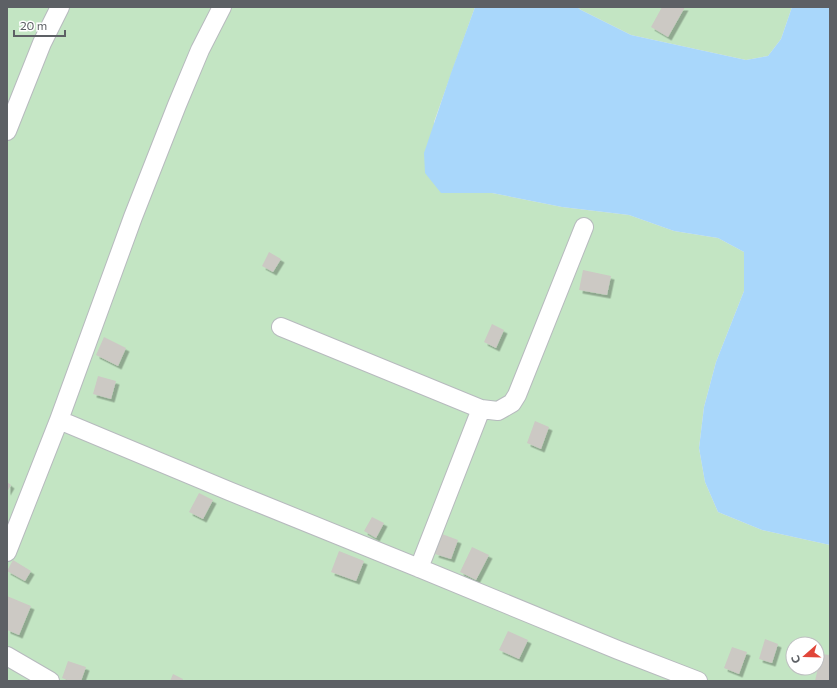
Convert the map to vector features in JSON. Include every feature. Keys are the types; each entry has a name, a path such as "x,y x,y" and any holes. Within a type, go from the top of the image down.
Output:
{"lane":[{"path":"7,131 42,43 60,7"},
{"path":"7,552 59,420 133,217 177,105 200,50 222,7"},
{"path":"281,327 481,409 498,410 512,403 517,395 584,227"},
{"path":"419,568 481,409"},
{"path":"59,420 229,491 698,681"},
{"path":"7,656 50,681"}],"green space":[{"path":"7,7 475,7 434,122 441,193 492,193 562,207 629,215 674,231 718,238 744,252 744,291 716,362 704,407 699,448 705,482 718,512 762,530 830,545 830,681 7,681"},
{"path":"577,7 792,7 781,39 768,56 746,60 631,35"}],"water":[{"path":"475,7 577,7 631,35 746,60 768,56 781,39 792,7 830,7 830,545 762,530 718,512 705,482 699,448 704,407 716,362 744,291 744,252 718,238 674,231 629,215 562,207 492,193 441,193 425,173 424,153"}],"building":[{"path":"662,7 685,7 668,37 651,27"},
{"path":"269,252 281,259 273,272 262,266"},
{"path":"583,270 611,276 607,295 579,290"},
{"path":"492,324 504,330 496,348 484,342"},
{"path":"104,337 126,348 118,366 96,355"},
{"path":"98,376 116,381 111,399 93,394"},
{"path":"535,421 549,427 541,449 527,443"},
{"path":"7,482 11,485 7,492"},
{"path":"199,493 213,500 203,519 189,512"},
{"path":"372,517 384,523 376,538 364,531"},
{"path":"442,534 458,540 451,559 435,554"},
{"path":"472,547 489,555 476,580 460,572"},
{"path":"339,551 364,561 356,581 331,572"},
{"path":"13,560 31,571 25,581 7,571"},
{"path":"7,596 31,606 19,635 7,630"},
{"path":"508,631 528,640 519,659 499,650"},
{"path":"765,639 778,644 772,663 759,659"},
{"path":"732,647 747,652 739,674 724,668"},
{"path":"825,654 830,655 830,681 815,681 816,676 825,676"},
{"path":"68,661 86,667 81,681 70,681 62,678"},
{"path":"173,674 183,679 182,681 170,681"}]}
